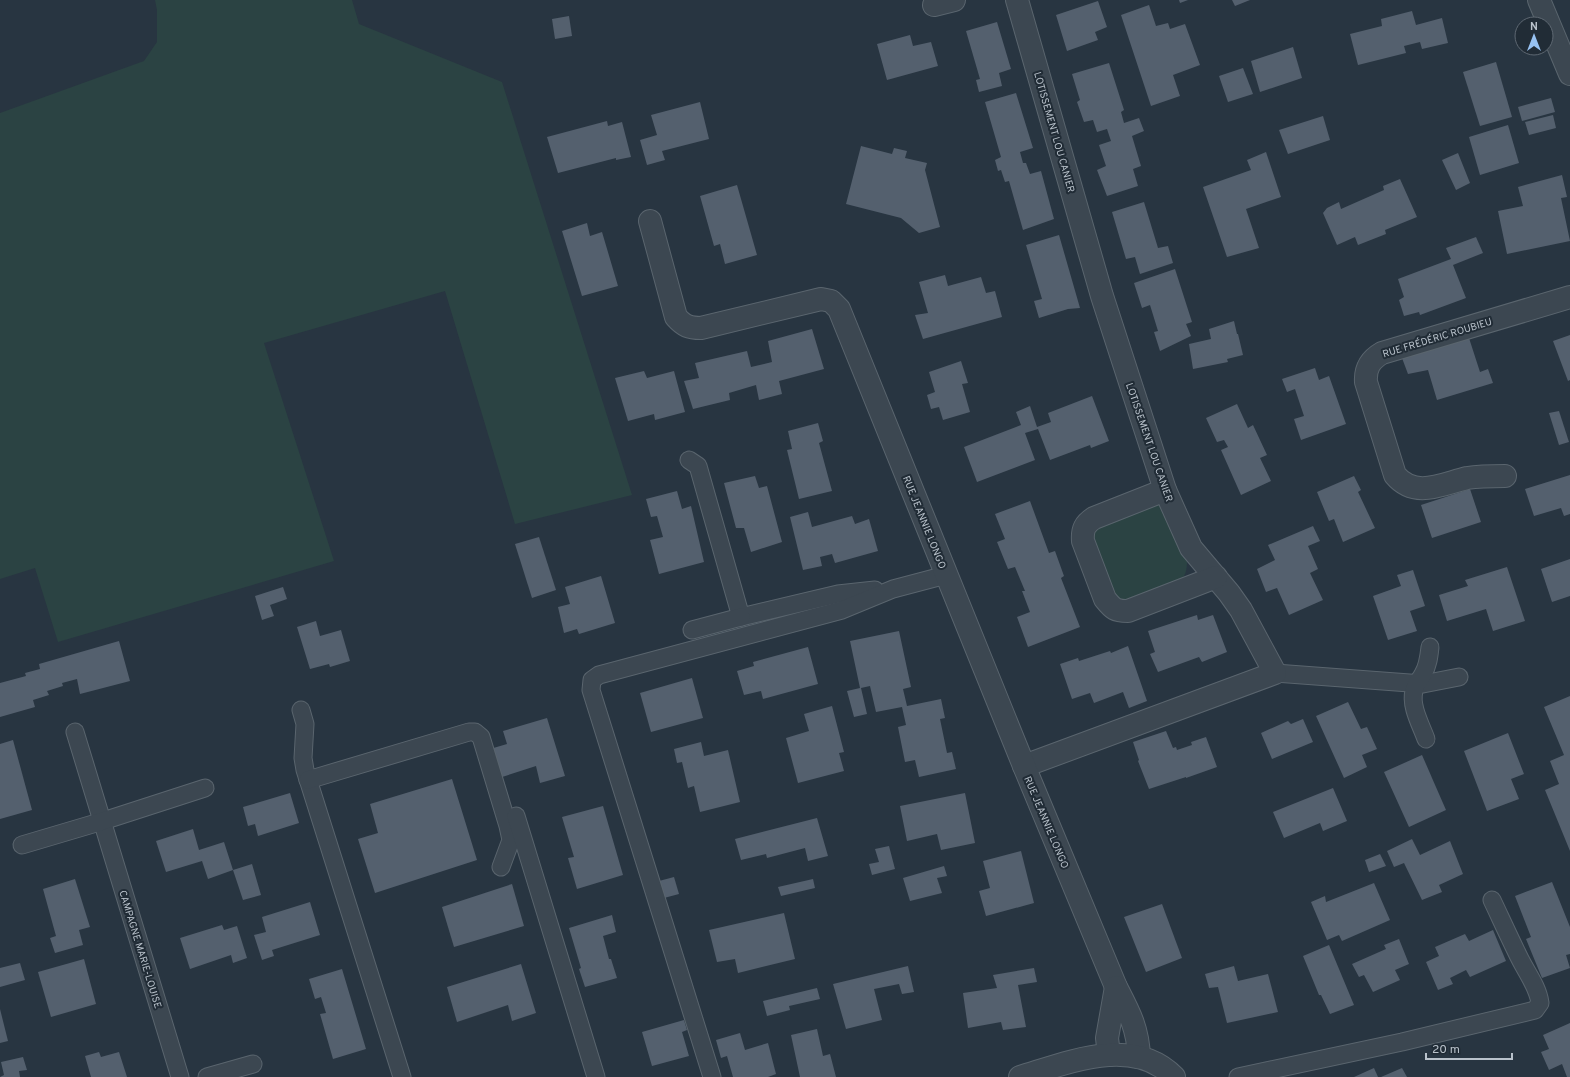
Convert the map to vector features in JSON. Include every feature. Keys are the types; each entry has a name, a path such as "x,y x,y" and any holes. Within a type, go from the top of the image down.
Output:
{"street":[{"name":"LOTISSEMENT LOU CANIER","path":"1017,0 1102,296 1165,490 1191,548 1216,577 1241,610 1275,672"},
{"path":"1539,0 1570,74"},
{"name":"RUE JEANNIE LONGO","path":"650,221 676,317 682,324 690,328 701,328 821,299 831,301 839,309 1024,766 1116,987 1132,1020 1138,1039 1139,1057"},
{"name":"RUE FRÉDÉRIC ROUBIEU","path":"1505,476 1469,478 1420,489 1408,486 1401,482 1395,475 1366,382 1368,364 1382,352 1570,297"},
{"path":"1165,490 1094,518 1086,523 1082,532 1083,541 1105,599 1111,607 1118,611 1128,611 1216,577"},
{"path":"1024,766 1275,672"},
{"path":"1109,1055 1107,1038 1116,987"},
{"path":"1020,1077 1078,1060 1109,1055 1126,1055 1150,1060 1165,1068 1174,1077"}],"lane":[{"path":"696,461 741,617"},
{"path":"712,1077 591,690 592,680 599,675 842,610 893,589 946,575"},
{"path":"692,630 838,594 893,589"},
{"path":"1426,739 1413,702 1413,692 1416,684 1424,674 1428,662 1430,647"},
{"path":"1275,672 1416,684 1437,682 1459,677"},
{"path":"301,710 306,732 303,758 308,780 402,1077"},
{"name":"CAMPAGNE MARIE-LOUISE","path":"75,732 180,1077"},
{"path":"308,780 470,732 475,732 481,737 511,840 501,868"},
{"path":"22,845 205,788"},
{"path":"516,816 596,1077"},
{"path":"1238,1077 1402,1042 1536,1010 1540,1004 1536,988 1520,959 1492,900"},
{"path":"207,1077 253,1064"}],"green space":[{"path":"155,0 352,0 359,24 502,82 632,495 515,524 445,291 264,343 334,561 58,642 35,568 0,579 0,113 144,61 157,42 157,10"},
{"path":"1158,504 1163,509 1187,560 1184,575 1178,583 1124,601 1117,599 1092,540 1094,528"}],"building":[{"path":"1179,0 1188,0 1180,3"},
{"path":"1232,0 1250,0 1235,6"},
{"path":"1098,1 1107,27 1095,32 1098,40 1067,51 1056,15"},
{"path":"1149,5 1156,26 1168,23 1170,29 1185,24 1200,65 1173,75 1180,96 1151,106 1121,15"},
{"path":"1412,11 1416,25 1442,18 1448,43 1422,49 1420,42 1404,46 1406,53 1358,65 1350,34 1382,26 1381,19"},
{"path":"569,16 572,36 555,39 552,19"},
{"path":"997,22 1011,69 999,73 1002,86 979,92 976,80 980,79 966,31"},
{"path":"910,35 913,46 931,42 938,66 887,80 877,44"},
{"path":"1293,47 1302,78 1260,92 1251,61"},
{"path":"1496,62 1512,117 1480,126 1463,72"},
{"path":"1109,63 1124,110 1121,112 1124,123 1139,118 1144,131 1132,136 1141,166 1133,169 1138,186 1107,196 1097,170 1106,166 1099,145 1111,141 1107,129 1097,132 1093,120 1084,122 1077,102 1080,100 1072,74"},
{"path":"1243,68 1253,94 1228,102 1219,76"},
{"path":"1016,93 1033,148 1020,152 1023,163 1026,163 1030,174 1041,171 1054,219 1023,230 1009,181 1005,182 1001,170 998,171 995,160 1001,157 985,102"},
{"path":"1551,98 1555,112 1522,121 1518,107"},
{"path":"700,102 709,139 662,151 665,160 647,165 640,140 657,135 651,115"},
{"path":"1553,115 1556,128 1529,135 1525,122"},
{"path":"1323,116 1330,140 1288,154 1279,130"},
{"path":"607,121 608,126 622,122 631,157 616,160 616,158 558,173 547,137"},
{"path":"1508,125 1519,163 1480,175 1469,137"},
{"path":"861,146 892,154 894,148 907,151 905,158 927,163 925,170 940,227 919,233 901,218 846,204"},
{"path":"1266,152 1281,197 1246,209 1259,248 1227,257 1203,187 1251,170 1247,160"},
{"path":"1458,153 1470,183 1456,190 1442,160"},
{"path":"1562,175 1567,197 1561,198 1570,241 1507,254 1498,211 1523,206 1518,187"},
{"path":"1400,179 1417,217 1385,230 1386,234 1358,245 1355,237 1337,245 1323,213 1327,208 1339,202 1341,209 1384,190 1383,186"},
{"path":"737,185 757,255 725,264 720,244 714,246 700,196"},
{"path":"1144,202 1158,248 1168,246 1173,263 1140,274 1135,257 1126,259 1112,212"},
{"path":"587,223 590,236 602,232 618,286 582,296 562,231"},
{"path":"1059,235 1080,308 1068,309 1039,318 1034,301 1042,299 1026,245"},
{"path":"1476,237 1483,253 1453,265 1466,298 1420,315 1419,312 1404,316 1399,300 1404,297 1398,279 1451,259 1446,248"},
{"path":"1175,269 1192,322 1186,324 1191,336 1160,351 1154,332 1158,331 1150,305 1142,308 1134,283"},
{"path":"945,275 948,286 981,277 986,293 995,291 1002,317 923,339 915,315 928,313 919,282"},
{"path":"1234,321 1243,355 1227,359 1228,362 1193,369 1189,344 1211,339 1209,329"},
{"path":"812,329 824,369 779,381 782,394 759,400 756,385 729,393 730,400 693,409 684,381 699,378 695,363 747,351 751,367 772,362 768,341"},
{"path":"1570,335 1570,380 1568,381 1553,341"},
{"path":"1469,338 1480,372 1488,369 1493,383 1437,400 1428,370 1408,374 1402,358"},
{"path":"961,361 968,383 962,384 970,412 943,420 939,407 931,409 927,395 935,392 929,372"},
{"path":"1315,368 1319,380 1329,376 1346,424 1301,440 1294,419 1304,416 1295,389 1287,392 1282,379"},
{"path":"644,371 647,378 674,371 685,412 655,420 654,414 628,421 615,378"},
{"path":"1092,396 1109,441 1091,448 1090,445 1050,460 1038,429 1025,433 1035,460 977,482 964,447 1021,425 1016,412 1030,406 1037,427 1051,422 1048,413"},
{"path":"1237,404 1248,428 1253,425 1267,455 1260,458 1271,481 1241,495 1221,450 1228,447 1224,440 1217,442 1206,418"},
{"path":"1559,411 1569,442 1559,445 1549,413"},
{"path":"818,423 823,441 819,443 832,491 799,499 787,450 792,449 788,431"},
{"path":"1570,475 1570,514 1564,516 1561,508 1534,516 1525,489"},
{"path":"755,476 759,488 767,486 782,542 751,552 744,528 736,528 724,483"},
{"path":"1354,476 1361,490 1358,492 1375,528 1343,542 1334,519 1329,521 1317,492"},
{"path":"1470,489 1481,522 1432,538 1421,505"},
{"path":"677,491 682,509 691,506 704,562 659,574 650,540 663,537 657,516 651,517 646,499"},
{"path":"1030,501 1049,553 1055,551 1064,576 1061,578 1080,627 1028,647 1017,617 1030,612 1022,591 1025,591 1015,567 1008,569 997,542 1005,539 995,514"},
{"path":"808,512 812,527 852,516 855,524 869,519 878,551 835,563 832,554 820,557 822,566 803,570 790,517"},
{"path":"1313,526 1320,541 1308,546 1318,569 1310,573 1323,600 1289,615 1277,588 1266,592 1257,569 1275,560 1268,545"},
{"path":"539,537 556,590 532,598 515,544"},
{"path":"1570,559 1570,596 1552,602 1541,569"},
{"path":"1507,567 1525,621 1493,631 1486,609 1447,621 1439,595 1468,586 1465,580"},
{"path":"1413,570 1425,606 1410,611 1417,631 1388,640 1373,596 1401,586 1397,575"},
{"path":"601,576 615,623 579,634 577,629 564,633 558,607 570,604 565,587"},
{"path":"283,587 287,599 270,605 274,616 262,620 255,596"},
{"path":"1197,615 1198,620 1213,615 1227,652 1202,662 1199,657 1158,672 1150,654 1155,652 1148,631"},
{"path":"316,621 320,636 341,630 350,661 330,667 329,664 310,669 297,627"},
{"path":"899,631 911,687 903,689 907,706 941,699 945,718 940,719 947,753 952,752 956,769 919,777 915,760 905,762 898,727 906,725 902,707 876,712 870,686 861,688 867,714 854,717 847,691 860,688 850,641"},
{"path":"119,641 130,681 80,694 77,679 62,683 63,686 47,691 49,695 33,700 35,707 0,717 0,683 26,676 25,673 40,669 39,664"},
{"path":"1128,646 1147,701 1129,708 1123,692 1094,703 1090,693 1072,699 1060,664 1078,658 1079,661 1110,651 1111,653"},
{"path":"808,647 818,684 763,699 761,691 744,695 737,671 754,666 753,662"},
{"path":"692,678 703,718 651,732 640,693"},
{"path":"1570,696 1570,851 1545,790 1559,784 1550,761 1564,755 1544,707"},
{"path":"1348,702 1361,729 1367,727 1377,749 1362,755 1367,767 1344,778 1316,716"},
{"path":"832,706 844,752 839,753 844,771 798,783 786,738 809,731 804,714"},
{"path":"547,718 565,776 540,783 536,766 499,778 490,749 507,744 503,731"},
{"path":"1303,719 1313,742 1272,759 1261,733 1288,721 1291,724"},
{"path":"1166,731 1173,748 1176,747 1177,750 1192,745 1191,742 1206,737 1217,767 1149,789 1138,761 1139,760 1133,742"},
{"path":"1508,733 1524,774 1511,779 1519,799 1487,811 1464,751"},
{"path":"13,740 32,810 0,819 0,744"},
{"path":"701,742 704,756 728,750 740,802 700,812 694,786 688,788 682,762 677,763 674,749"},
{"path":"1422,755 1446,810 1409,827 1384,772"},
{"path":"452,779 477,860 375,893 358,839 378,833 370,804"},
{"path":"1333,788 1347,821 1323,831 1320,823 1284,838 1273,812"},
{"path":"290,793 299,823 258,836 255,824 248,826 243,807"},
{"path":"965,793 975,843 941,850 937,834 907,841 900,806"},
{"path":"603,806 623,875 577,889 568,858 574,857 562,817"},
{"path":"817,818 828,856 808,861 805,848 767,858 766,854 741,860 735,839"},
{"path":"193,829 199,850 224,842 233,870 208,879 202,861 166,872 156,841"},
{"path":"1412,839 1420,855 1450,841 1463,874 1439,885 1442,892 1422,900 1404,863 1394,867 1387,851"},
{"path":"889,846 895,869 872,875 869,864 879,862 875,849"},
{"path":"1021,851 1034,903 986,916 979,891 990,888 983,861"},
{"path":"1380,854 1386,866 1369,872 1365,860"},
{"path":"252,864 261,895 243,900 233,870"},
{"path":"944,866 947,876 937,878 942,893 910,901 903,878"},
{"path":"674,877 679,894 664,898 659,881"},
{"path":"75,879 90,927 79,930 83,945 55,953 50,938 56,936 43,889"},
{"path":"813,879 815,888 781,896 778,887"},
{"path":"1552,882 1570,927 1570,954 1566,955 1570,968 1542,978 1526,939 1531,937 1515,896"},
{"path":"1374,883 1390,920 1342,941 1339,935 1327,940 1311,902 1325,896 1326,902"},
{"path":"512,884 524,926 454,947 442,907"},
{"path":"310,902 320,935 272,950 274,956 262,960 254,935 266,932 262,917"},
{"path":"1162,904 1182,958 1146,972 1124,917"},
{"path":"784,913 795,959 738,973 735,959 717,962 709,930"},
{"path":"612,915 616,932 603,936 609,959 611,959 617,978 585,987 569,928"},
{"path":"222,925 224,930 237,926 247,958 233,963 231,955 190,969 180,938"},
{"path":"1493,930 1506,961 1470,977 1466,970 1450,978 1453,984 1438,990 1426,962 1439,956 1435,947 1465,934 1469,941"},
{"path":"1399,939 1409,964 1395,970 1400,980 1373,992 1364,975 1359,977 1352,964 1386,949 1384,945"},
{"path":"1329,945 1354,1005 1330,1014 1321,995 1319,995 1303,956"},
{"path":"84,959 96,1004 51,1017 38,972"},
{"path":"20,963 25,980 0,987 0,968"},
{"path":"521,964 536,1013 512,1021 508,1005 457,1022 447,987"},
{"path":"908,966 914,992 902,994 899,984 874,989 882,1020 846,1029 833,984"},
{"path":"1234,966 1238,981 1268,974 1278,1012 1227,1023 1218,987 1209,988 1205,974"},
{"path":"1034,968 1037,982 1018,985 1026,1027 1003,1030 1001,1022 968,1028 963,993 997,988 993,975"},
{"path":"342,969 366,1049 333,1059 320,1014 326,1013 321,997 315,999 309,979"},
{"path":"817,988 820,999 789,1006 790,1010 767,1016 763,1001"},
{"path":"0,1009 8,1041 0,1043"},
{"path":"684,1020 687,1030 682,1032 689,1056 652,1066 642,1032"},
{"path":"1570,1023 1570,1077 1567,1077 1562,1064 1549,1070 1541,1052 1549,1049 1543,1035"},
{"path":"817,1029 823,1056 830,1054 836,1077 800,1077 791,1035"},
{"path":"740,1033 745,1050 768,1043 776,1074 768,1077 733,1077 727,1056 721,1058 716,1040"},
{"path":"99,1052 101,1057 119,1052 127,1077 91,1077 85,1056"},
{"path":"23,1057 27,1070 19,1071 20,1077 0,1077 4,1075 1,1062"},
{"path":"1374,1068 1378,1077 1354,1077"},
{"path":"1402,1068 1407,1077 1381,1077"}]}
